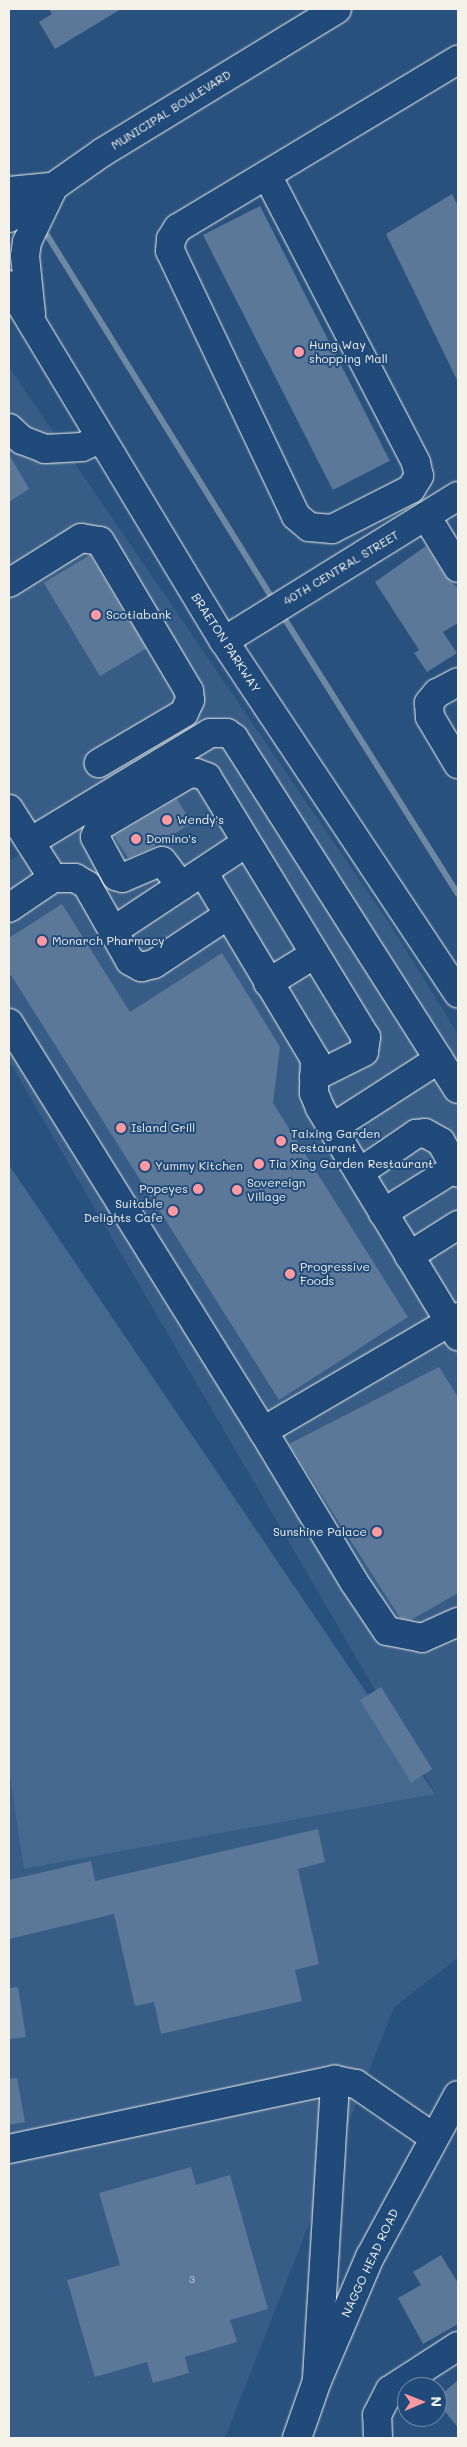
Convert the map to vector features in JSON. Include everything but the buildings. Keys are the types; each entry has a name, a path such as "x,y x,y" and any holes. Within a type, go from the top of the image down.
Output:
{"main road":[{"name":"MUNICIPAL BOULEVARD","path":"9,218 103,152 337,9"},
{"path":"267,175 416,463 420,476 411,489 332,529 309,527 296,516 170,251 171,239 178,228 458,60"},
{"path":"9,191 54,187"},
{"path":"32,322 25,256 27,242 54,187"},
{"name":"BRAETON PARKWAY","path":"9,285 100,439 224,641 458,993"},
{"path":"9,304 32,322"},
{"path":"9,428 22,440 45,449 82,447 100,439"},
{"name":"40TH CENTRAL STREET","path":"224,641 458,496"},
{"path":"426,516 458,568"},
{"path":"9,583 81,538 100,541 189,691 190,700 184,713 99,763"},
{"path":"448,687 429,703 430,717 458,764"},
{"path":"30,842 210,733 227,733 234,738 458,1090"},
{"path":"263,1431 453,1314 409,1256 332,1128 317,1101 314,1077 315,1059 228,915 192,879 162,861 122,878 116,876 95,837 100,826 188,774 200,774 207,777 366,1037 367,1045 364,1052 314,1077"},
{"path":"9,809 53,878"},
{"path":"113,931 246,843"},
{"path":"9,908 53,878 75,878 87,885 130,961 146,967 228,915"},
{"path":"268,983 315,954"},
{"path":"9,1023 388,1630 422,1638 458,1622"},
{"path":"332,1128 439,1059"},
{"path":"360,1172 421,1133 438,1139 457,1171 383,1213"},
{"path":"409,1256 458,1225"},
{"path":"9,2149 335,2080 356,2084 433,2137"},
{"path":"316,2381 335,2080"},
{"name":"NAGGO HEAD ROAD","path":"297,2438 316,2381 370,2258 433,2137 458,2095"},
{"path":"378,2438 377,2415 390,2390 458,2346"}],"shaded area":[{"path":"9,367 393,929 458,1034 458,1958 394,2007 225,2438 9,2438 9,1772 25,1869 435,1793 9,1061 9,861 24,851 9,828"},
{"path":"9,1165 435,1794 24,1869 9,1772"}],"waterway":[{"path":"48,236 274,601"},
{"path":"282,614 458,893"}],"place":[{"name":"Hung Way shopping Mall","path":"299,352"},
{"name":"Scotiabank","path":"96,615"},
{"name":"Wendy's","path":"167,820"},
{"name":"Domino's","path":"136,839"},
{"name":"Monarch Pharmacy","path":"42,941"},
{"name":"Island Grill","path":"121,1128"},
{"name":"Taixing Garden Restaurant","path":"281,1141"},
{"name":"Tia Xing Garden Restaurant","path":"259,1164"},
{"name":"Yummy Kitchen","path":"145,1166"},
{"name":"Popeyes","path":"198,1189"},
{"name":"Sovereign Village","path":"237,1190"},
{"name":"Suitable Delights Cafe","path":"173,1211"},
{"name":"Progressive Foods","path":"290,1274"},
{"name":"Sunshine Palace","path":"377,1532"}]}
